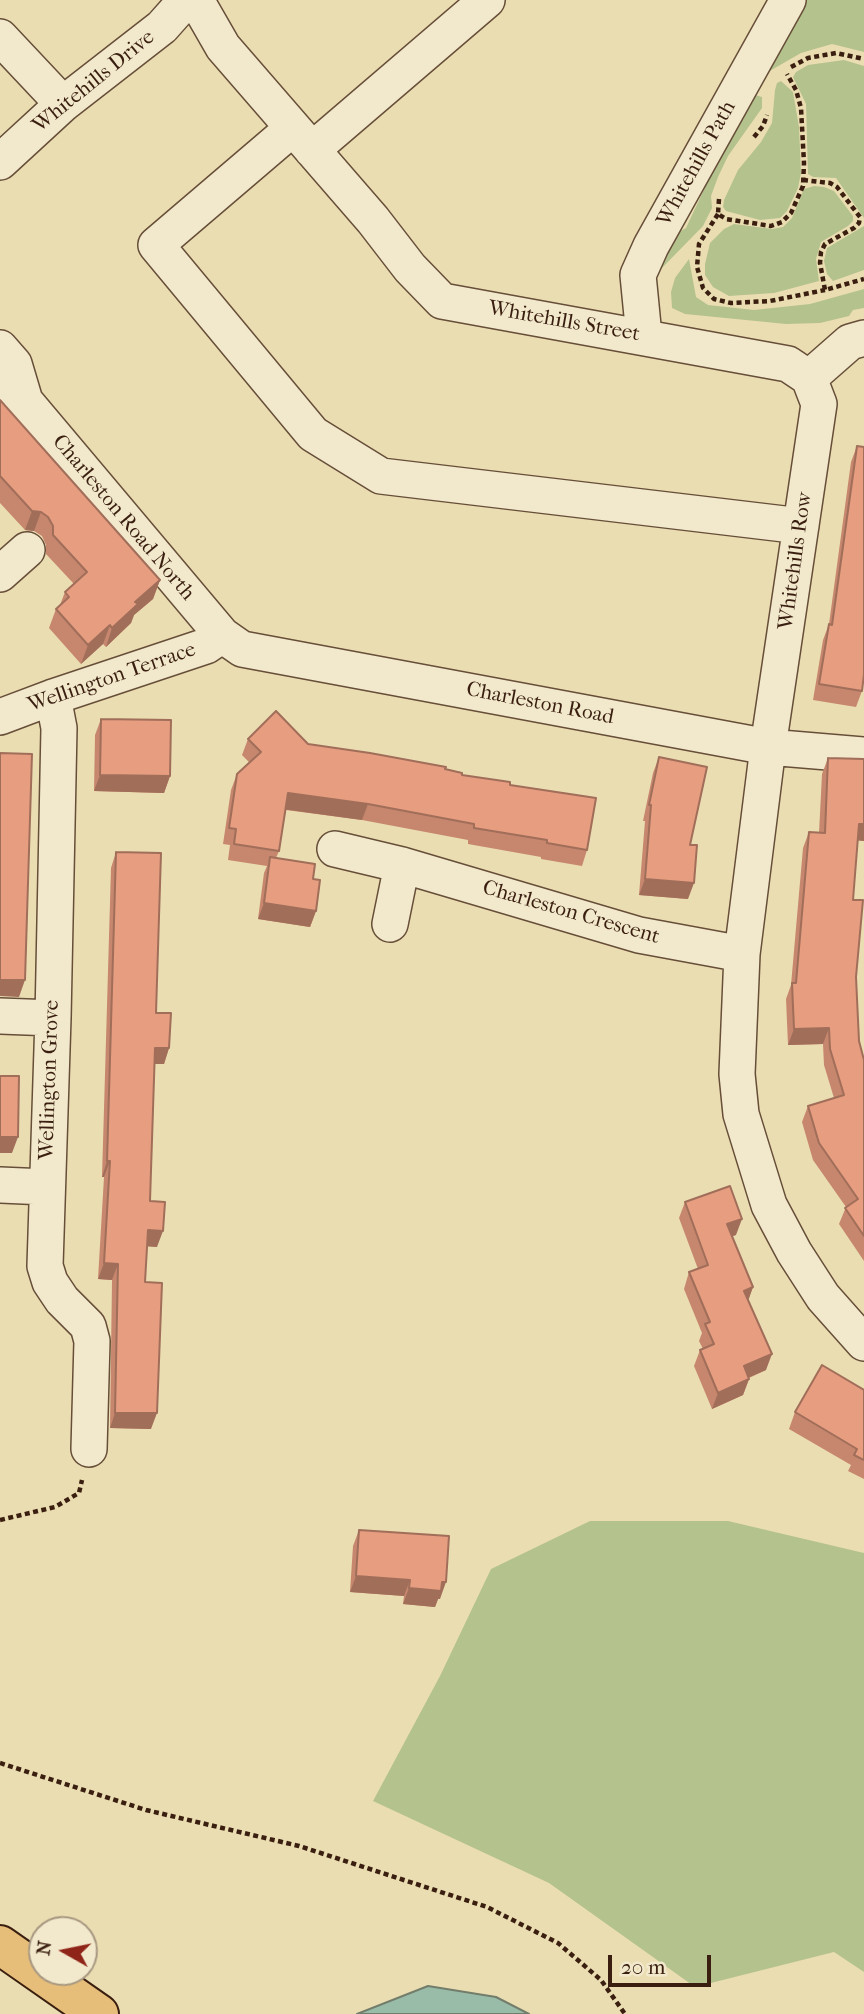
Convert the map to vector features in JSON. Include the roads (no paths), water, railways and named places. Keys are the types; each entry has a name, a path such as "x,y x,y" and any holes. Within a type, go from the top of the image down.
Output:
{"main road":[{"path":"0,1945 99,2014"}],"street":[{"name":"Whitehills Drive","path":"0,162 63,104 162,27 186,0"},
{"name":"Whitehills Street","path":"196,0 223,47 373,220 410,268 442,301 788,364 809,378"},
{"path":"487,0 156,246 313,435 381,476 801,526"},
{"name":"Whitehills Path","path":"644,336 638,275 651,246 788,0"},
{"path":"0,37 63,104"},
{"path":"809,378 850,342 864,338"},
{"name":"Charleston Road North","path":"0,348 15,364 12,394 222,635"},
{"name":"Whitehills Row","path":"768,747 819,404 809,378"},
{"path":"0,574 27,550"},
{"name":"Wellington Terrace","path":"0,717 53,696 206,646 222,635"},
{"name":"Charleston Road","path":"222,635 242,649 768,747 864,755"},
{"name":"Wellington Grove","path":"53,696 59,727 45,1266 50,1282 62,1300 88,1326 92,1341 89,1449"},
{"path":"768,747 742,954 737,1074 741,1114 769,1205 794,1252 823,1297 864,1343"},
{"name":"Charleston Crescent","path":"335,849 402,865 639,935 742,954"},
{"path":"390,924 402,865"},
{"path":"0,1016 53,1018"},
{"path":"0,1185 46,1186"}]}
